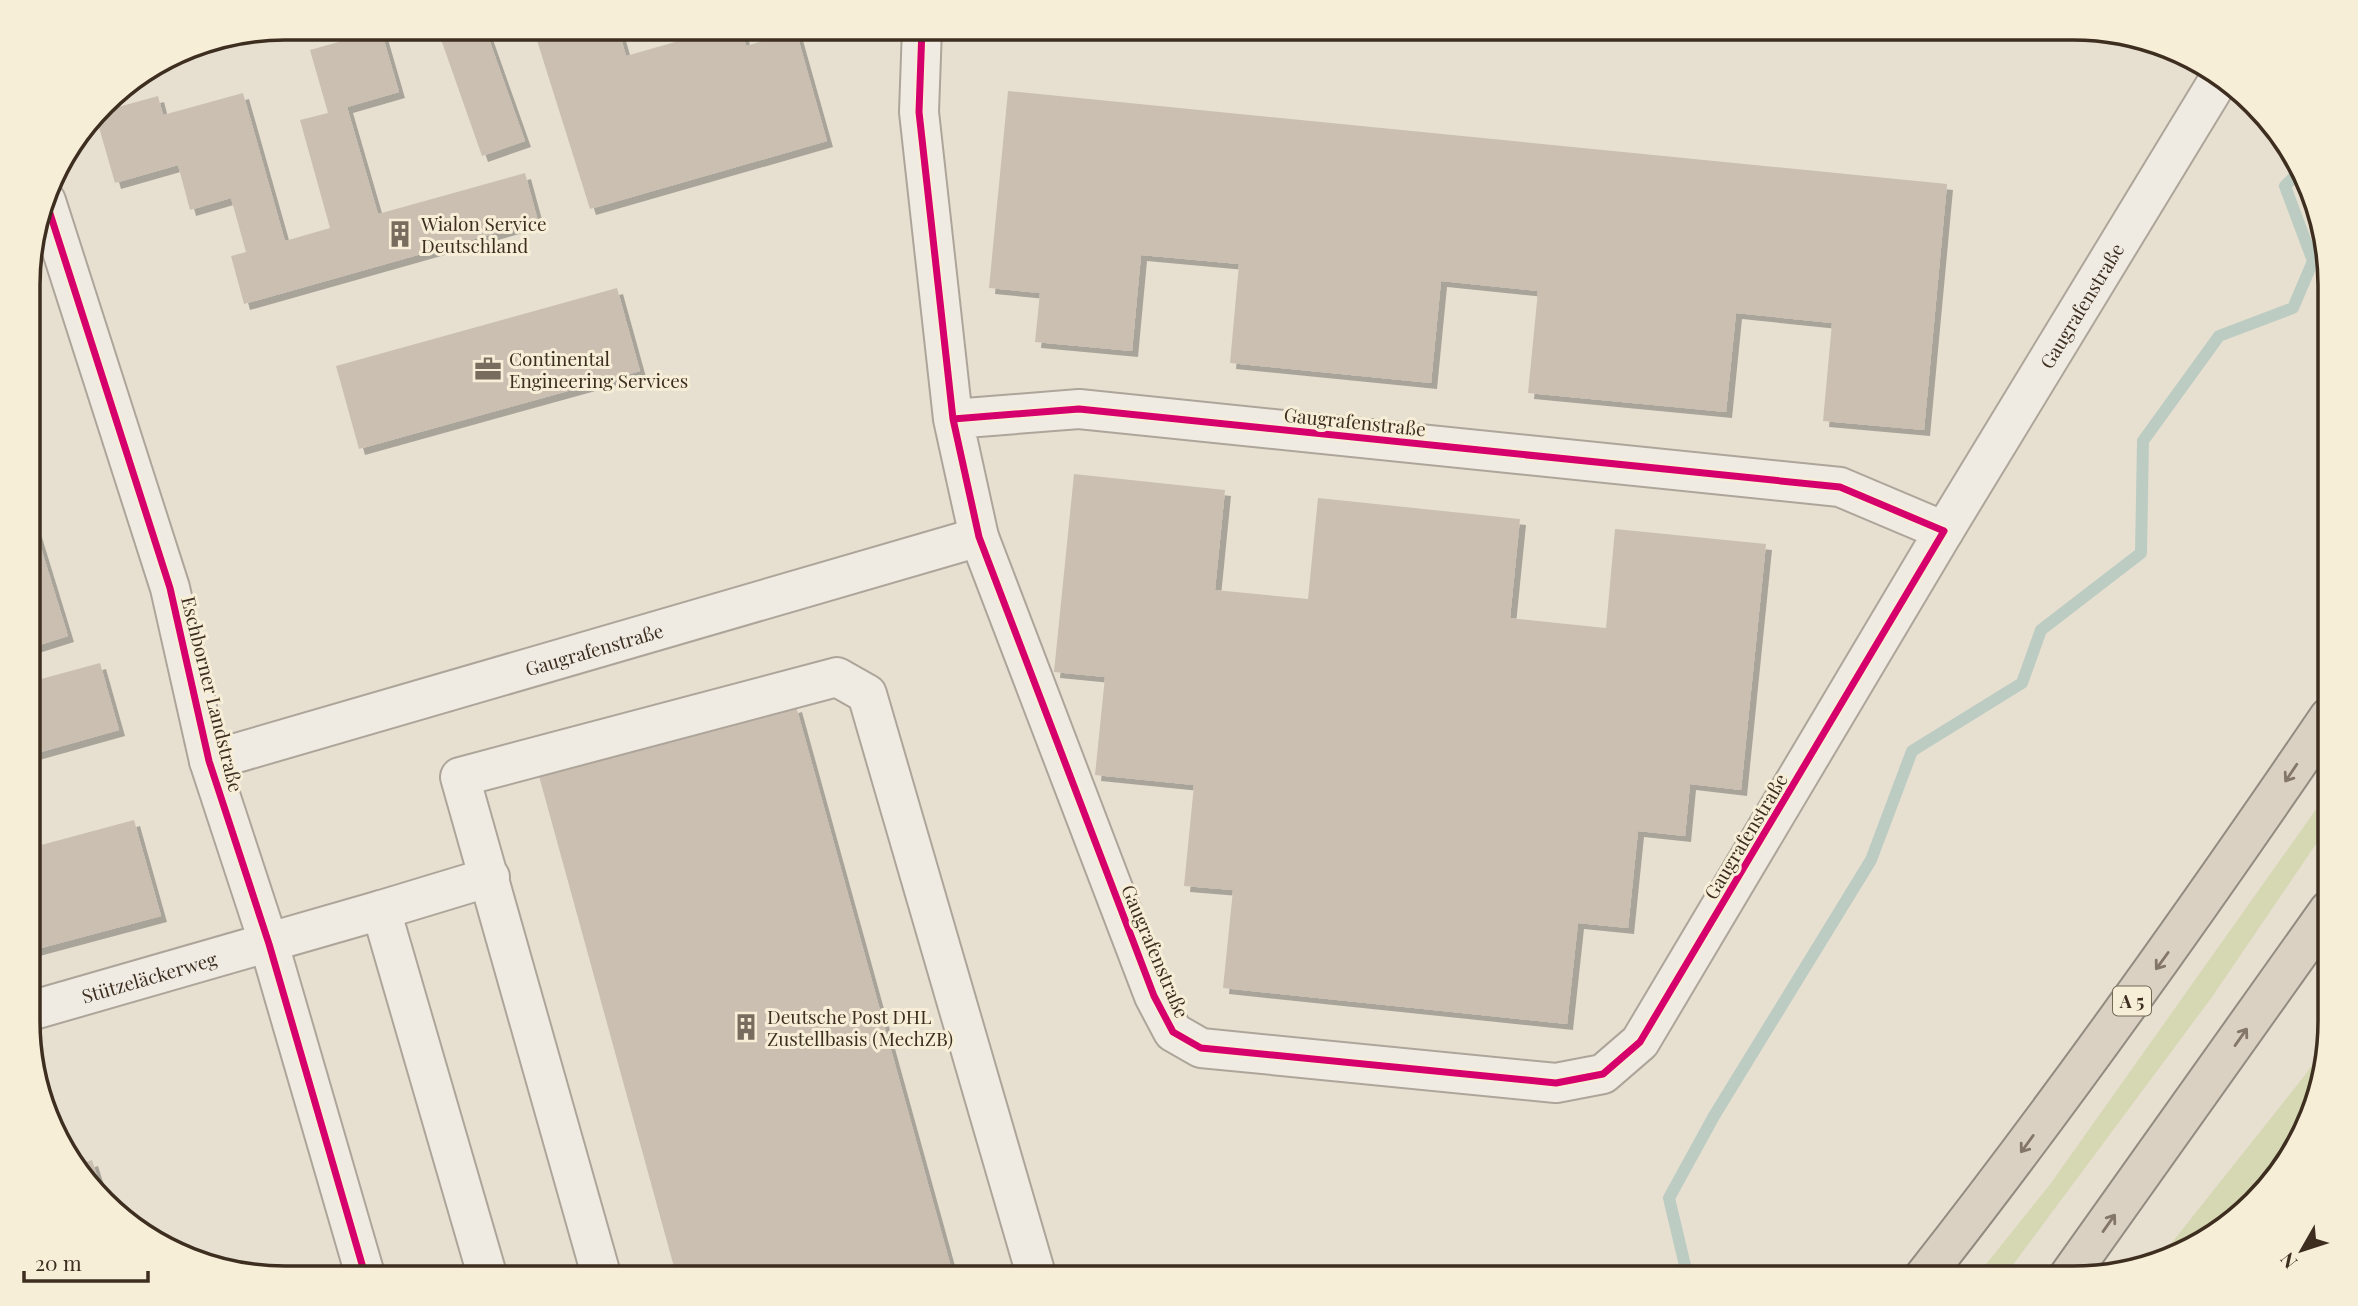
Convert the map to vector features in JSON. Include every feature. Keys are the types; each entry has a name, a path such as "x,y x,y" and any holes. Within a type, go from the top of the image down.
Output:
{"highway":[{"name":"A 5","path":"1933,1265 2009,1168 2164,958 2317,735"},
{"path":"2077,1265 2317,927"}],"street":[{"name":"Gaugrafenstraße","path":"922,41 919,112 953,419 979,537 1154,996 1173,1032 1201,1048 1556,1083 1602,1074 1640,1042 1944,531 2214,86"},
{"name":"Eschborner Landstraße","path":"51,216 170,588 209,761 269,944 363,1266"},
{"name":"Gaugrafenstraße","path":"953,419 1079,409 1840,487 1944,531"},
{"name":"Gaugrafenstraße","path":"209,761 979,537"},
{"path":"599,1266 460,777 837,677 867,694 1033,1266"},
{"name":"Stützeläckerweg","path":"40,1008 269,944 490,877"},
{"path":"381,910 484,1266"}],"green space":[{"path":"2317,808 2317,843 2212,997 2013,1265 1985,1265 2051,1183"},
{"path":"2314,1062 2299,1114 2285,1143 2267,1170 2246,1194 2222,1215 2170,1245"}],"building":[{"path":"342,41 384,41 399,92 347,107 378,214 525,173 538,221 244,304 231,256 246,252 231,198 190,210 178,165 115,183 99,127 118,107 158,96 163,115 243,93 285,241 330,228 300,120 328,113 310,50"},
{"path":"442,41 490,41 525,141 482,156"},
{"path":"537,41 622,41 626,56 679,41 745,41 746,46 764,41 799,41 827,141 590,209"},
{"path":"1008,91 1947,184 1924,430 1823,421 1832,323 1736,313 1726,412 1528,393 1538,291 1441,281 1431,383 1230,363 1239,264 1141,255 1132,351 1035,342 1040,293 989,288"},
{"name":"Continental Engineering Services","path":"617,288 640,371 359,449 336,366"},
{"path":"1074,474 1225,490 1215,590 1308,599 1318,498 1520,519 1510,618 1557,623 1606,628 1615,529 1766,544 1741,790 1690,784 1685,836 1638,831 1628,928 1578,923 1567,1024 1223,988 1233,890 1184,886 1194,785 1095,775 1105,677 1054,672"},
{"path":"40,545 68,636 40,645"},
{"path":"100,663 119,730 40,752 40,679"},
{"name":"Deutsche Post DHL Zustellbasis (MechZB)","path":"796,706 951,1266 674,1266 539,776"},
{"path":"134,820 161,916 40,948 40,845"},
{"path":"92,1160 97,1177 86,1162"}],"waterway":[{"path":"1685,1265 1669,1198 1714,1116 1871,860 1912,751 2022,683 2041,630 2141,553 2143,441 2219,336 2293,308 2313,261 2285,186 2293,178"}],"cycle path":[{"path":"922,41 919,112 953,419"},
{"path":"51,216 170,588 209,761 269,944 363,1266"},
{"path":"1079,409 1840,487 1944,531 1640,1042 1603,1074 1556,1083 1201,1048 1173,1032 1154,996 979,537 953,419 1079,409"}],"place":[{"name":"Wialon Service Deutschland","path":"400,234"},
{"name":"Continental Engineering Services","path":"488,369"},
{"name":"Deutsche Post DHL Zustellbasis (MechZB)","path":"746,1027"}]}
